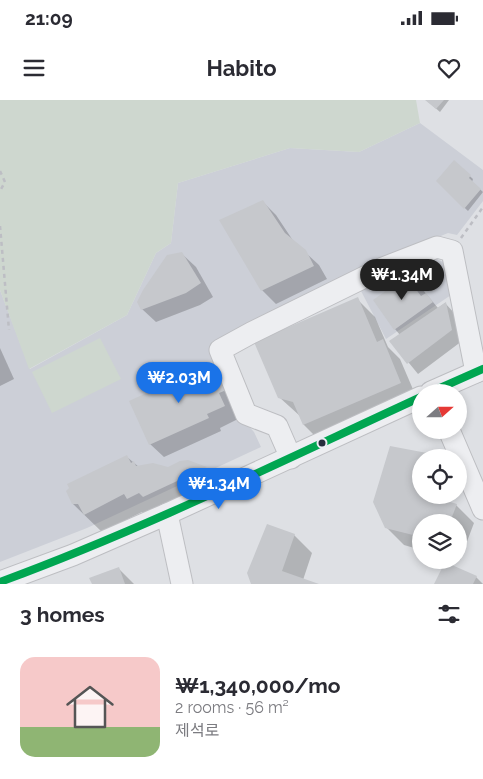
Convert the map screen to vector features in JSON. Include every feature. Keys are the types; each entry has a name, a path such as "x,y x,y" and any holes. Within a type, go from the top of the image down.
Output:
{"street":[{"path":"291,458 277,426 246,414 220,350 383,268 437,247 452,251 480,371 450,384"},
{"path":"0,582 73,555 167,514 412,401"},
{"path":"453,439 483,509"},
{"path":"167,514 182,584"}],"path":[{"path":"0,171 4,182 0,191"},
{"path":"452,251 483,207"},
{"path":"0,226 9,330"}],"shaded area":[{"path":"0,100 416,100 420,123 359,152 290,148 178,183 171,243 156,253 127,315 29,369 0,290"},
{"path":"420,123 483,170 483,201 457,235 448,233 380,261 214,343 212,359 236,412 254,432 261,447 87,528 0,562 0,290 30,369 127,315 156,253 171,243 178,183 290,148 359,152"},
{"path":"426,259 437,259 447,264 451,295 386,339 361,291"},
{"path":"100,338 121,379 52,413 32,372"}],"building":[{"path":"425,100 444,100 436,109"},
{"path":"454,160 471,175 469,178 481,189 464,209 436,181"},
{"path":"263,200 285,233 306,250 314,266 261,291 219,220"},
{"path":"182,252 201,283 186,293 141,310 137,302 167,255"},
{"path":"408,270 416,282 412,284 421,296 426,293 433,302 394,330 373,300 401,280 399,277"},
{"path":"358,297 377,342 383,339 401,383 303,425 293,402 278,398 254,342"},
{"path":"446,302 452,330 407,364 389,341"},
{"path":"208,365 215,381 223,377 229,389 219,393 225,406 207,414 209,418 149,445 129,401"},
{"path":"390,446 412,450 412,504 457,504 453,514 412,514 412,535 385,528 373,502"},
{"path":"127,455 131,463 134,461 136,466 153,463 168,467 180,461 188,460 207,467 143,497 139,493 127,499 124,494 84,515 78,504 72,504 66,491 69,488 67,484"},
{"path":"267,524 295,534 282,571 319,584 251,584 247,573"},
{"path":"119,567 125,584 92,584 89,578"},
{"path":"442,569 461,569 477,576 473,584 434,584"}],"transit line":[{"path":"449,384 483,369"},
{"path":"0,582 160,517 412,401"}]}
